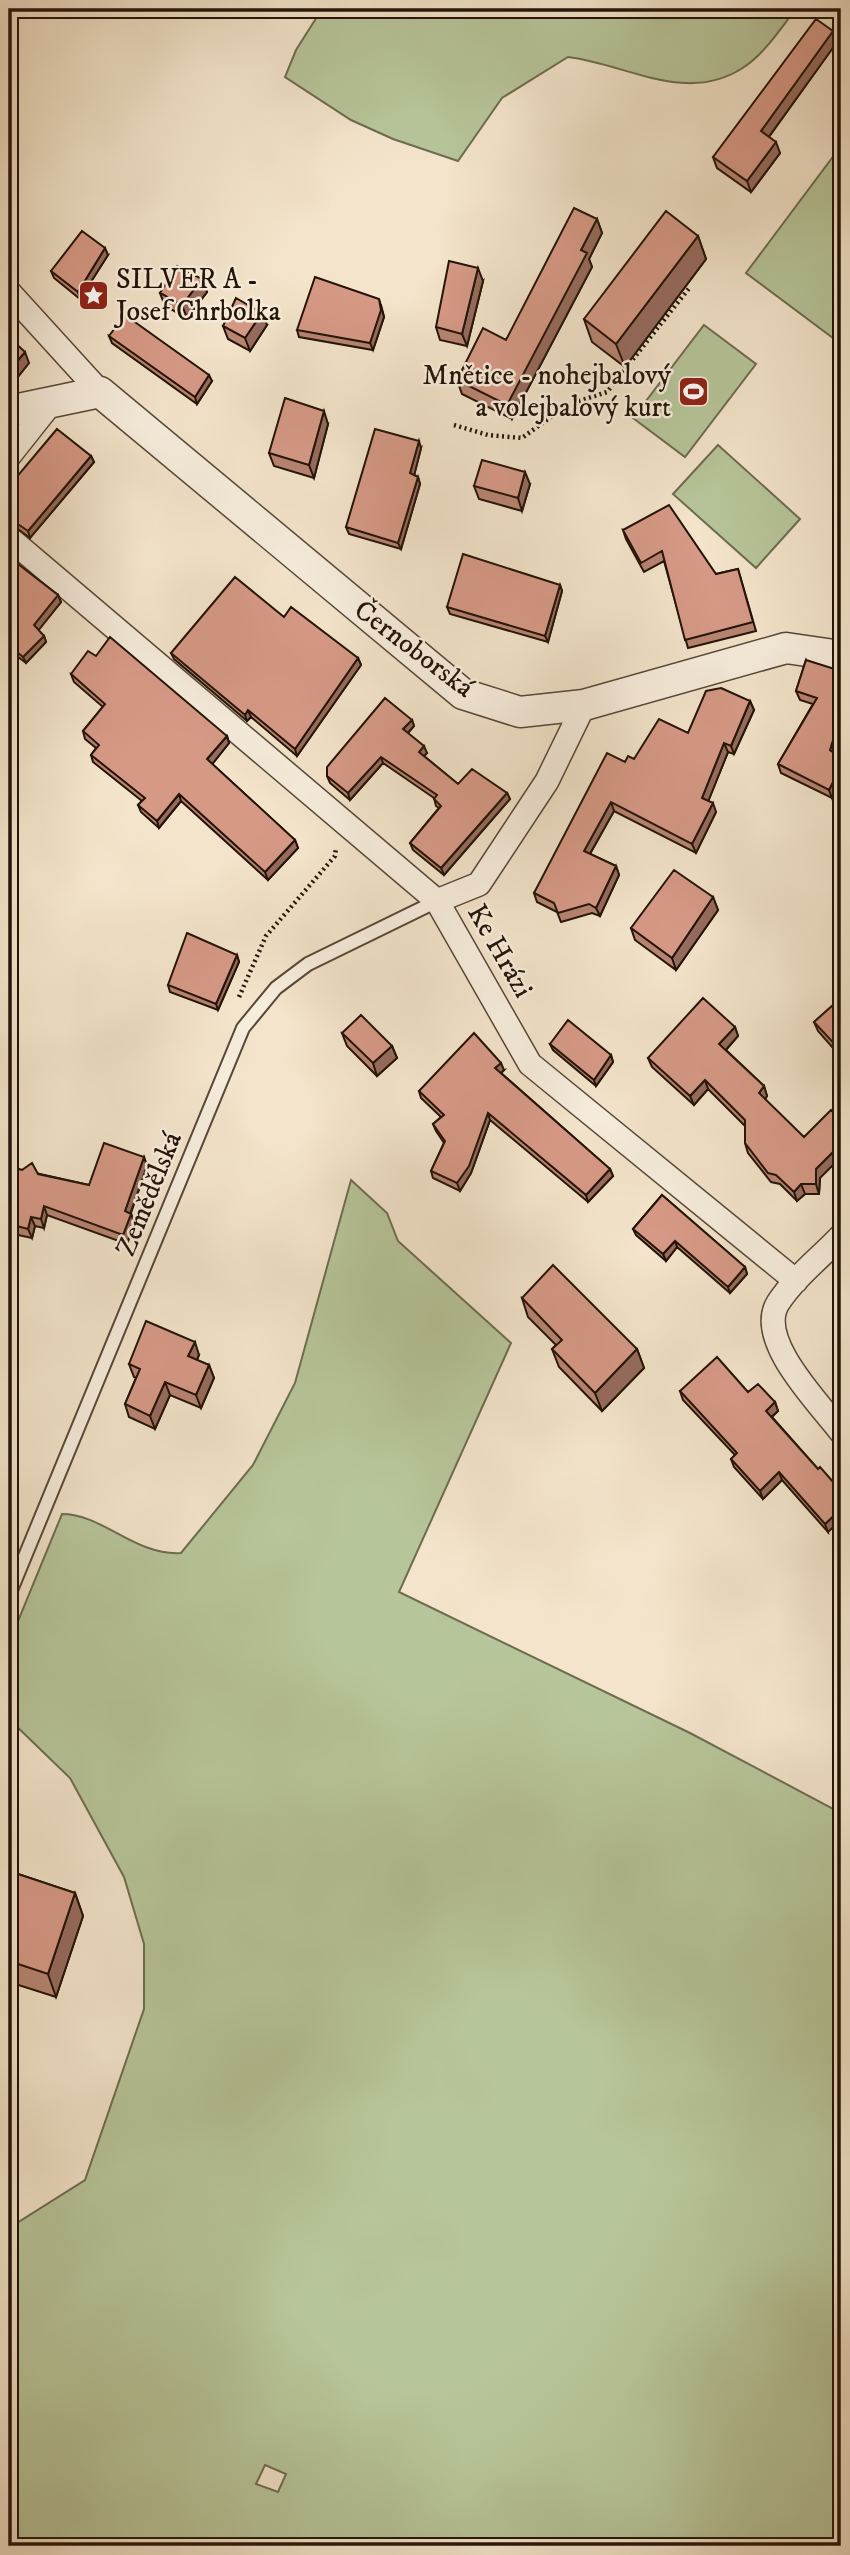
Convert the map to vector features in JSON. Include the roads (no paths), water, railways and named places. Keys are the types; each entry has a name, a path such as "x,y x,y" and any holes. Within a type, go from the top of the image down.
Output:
{"street":[{"path":"9,292 100,392"},
{"path":"9,411 100,392"},
{"name":"Černoborská","path":"100,392 463,694 520,712 584,705 786,648 841,656"},
{"path":"9,456 51,402"},
{"name":"Ke Hrázi","path":"9,538 437,901 530,1063 796,1282"},
{"path":"437,901 479,884 547,781 584,705"},
{"path":"841,1236 776,1305 775,1324 779,1352 841,1432"}],"lane":[{"name":"Zemědělská","path":"9,1595 243,1028 276,988 308,964 437,901"}],"place":[{"name":"SILVER A - Josef Chrbolka","path":"93,295"},
{"name":"Mnětice - nohejbalový a volejbalový kurt","path":"694,391"}]}
